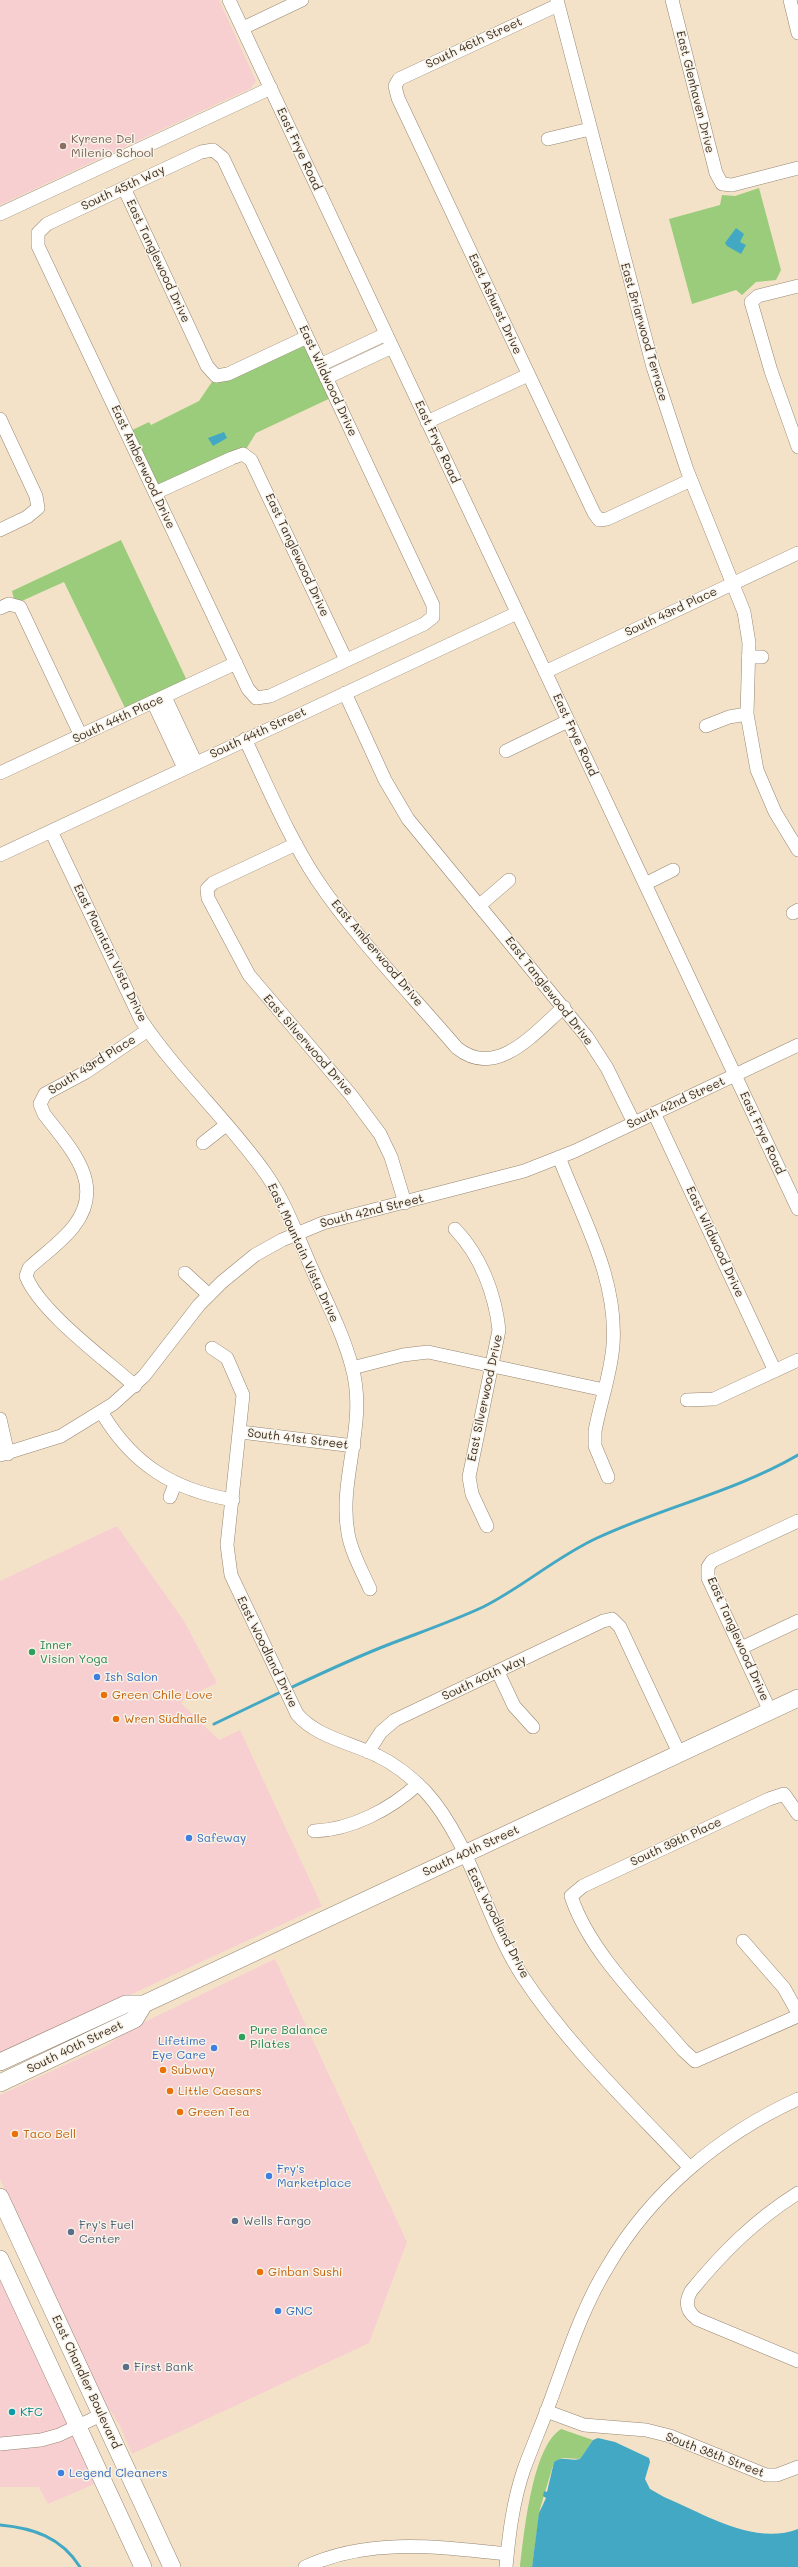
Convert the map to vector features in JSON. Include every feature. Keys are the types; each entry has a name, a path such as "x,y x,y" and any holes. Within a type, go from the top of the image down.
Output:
{"main road":[{"name":"South 40th Street","path":"0,2062 126,2004 144,2004 798,1698"},
{"name":"South 40th Street","path":"0,2083 135,2019 144,2004"},
{"name":"East Chandler Boulevard","path":"0,2197 172,2567"},
{"path":"0,2260 144,2567"}],"street":[{"name":"East Frye Road","path":"229,0 798,1209"},
{"path":"243,28 302,0"},
{"name":"East Glenhaven Drive","path":"672,0 716,173 722,184 732,185 798,168"},
{"path":"790,0 798,33"},
{"name":"South 46th Street","path":"395,86 399,79 557,3"},
{"name":"East Briarwood Terrace","path":"557,3 644,338 691,480 733,583 748,627 748,714 753,750 764,789 784,830 798,850"},
{"name":"East Ashurst Drive","path":"395,86 398,98 528,375 594,513 599,520 607,520 691,480"},
{"path":"0,214 271,88"},
{"path":"548,139 590,128"},
{"name":"South 45th Way","path":"38,233 47,224 201,152 212,150"},
{"name":"East Wildwood Drive","path":"212,150 223,158 433,604 433,617 424,624 346,660"},
{"name":"East Tanglewood Drive","path":"124,188 207,366 216,376 228,374 307,337"},
{"name":"East Amberwood Drive","path":"38,233 38,246 248,689 256,698 270,696 346,660"},
{"path":"798,286 758,296 751,302 770,371 798,447"},
{"path":"320,365 386,334"},
{"path":"326,378 392,347"},
{"path":"353,350 359,362"},
{"path":"428,422 528,375"},
{"path":"0,419 36,496 38,508 27,517 0,530"},
{"name":"East Tanglewood Drive","path":"155,493 243,454 251,460 346,660"},
{"name":"South 43rd Place","path":"545,672 798,553"},
{"path":"0,608 15,604 20,607 81,736"},
{"name":"South 44th Street","path":"0,855 345,692 517,613"},
{"path":"748,657 762,657"},
{"name":"South 44th Place","path":"0,773 236,663"},
{"name":"East Tanglewood Drive","path":"345,692 396,800 424,841 480,905 564,1007 607,1068 634,1123"},
{"path":"165,697 174,731 190,765"},
{"path":"153,702 174,731"},
{"path":"706,726 729,717 748,714"},
{"path":"506,751 568,721"},
{"name":"East Amberwood Drive","path":"245,739 296,844 318,880 343,915 457,1048 466,1056 479,1059 502,1057 513,1050 564,1007"},
{"name":"East Mountain Vista Drive","path":"51,831 123,986 148,1030 270,1180 296,1233 352,1368 357,1413 346,1506 348,1532 354,1554 370,1589"},
{"name":"East Silverwood Drive","path":"296,844 213,883 207,889 208,898 228,940 249,975 351,1095 380,1134 392,1157 405,1203"},
{"path":"645,884 672,870"},
{"path":"480,905 509,880"},
{"name":"South 43rd Place","path":"135,1386 53,1312 30,1286 26,1276 29,1268 73,1227 82,1214 87,1198 87,1183 83,1170 44,1114 40,1104 45,1094 86,1072 148,1030"},
{"name":"South 42nd Street","path":"4,1454 61,1436 102,1413 135,1386 209,1295 250,1259 296,1233 323,1223 500,1179 559,1158 798,1045"},
{"name":"East Wildwood Drive","path":"654,1113 775,1371"},
{"path":"203,1143 226,1125"},
{"path":"559,1158 608,1281 613,1323 613,1346 595,1431 595,1446 608,1477"},
{"name":"East Silverwood Drive","path":"455,1229 469,1244 476,1256 497,1312 499,1330 493,1365 471,1459 469,1477 477,1507 487,1526"},
{"path":"185,1273 209,1295"},
{"name":"East Woodland Drive","path":"212,1348 227,1358 243,1395 241,1432 227,1544 231,1574 296,1714 306,1724 379,1756 418,1784 449,1823 522,1976 588,2057 690,2168"},
{"path":"352,1368 403,1355 428,1352 604,1390"},
{"path":"686,1400 714,1399 798,1360"},
{"path":"102,1413 114,1432 132,1452 150,1468 175,1484 199,1493 233,1500"},
{"path":"0,1418 4,1454"},
{"name":"South 41st Street","path":"241,1432 354,1446"},
{"path":"170,1497 175,1484"},
{"name":"East Tanglewood Drive","path":"770,1711 708,1578 708,1568 712,1560 798,1521"},
{"name":"South 40th Way","path":"368,1752 381,1732 395,1720 604,1621 612,1619 620,1626 679,1753"},
{"path":"741,1648 798,1621"},
{"path":"498,1672 514,1706 533,1727"},
{"path":"314,1831 345,1826 392,1804 418,1784"},
{"name":"South 39th Place","path":"798,1814 784,1794 769,1799 583,1886 571,1896 576,1912 612,1967 683,2050 695,2061 798,2016"},
{"path":"743,1941 784,1988 798,2013"},
{"path":"305,2567 343,2554 389,2546 427,2546 506,2561 512,2516 524,2470 577,2328 608,2266 636,2225 690,2168 731,2137 798,2099"},
{"path":"798,2193 757,2221 729,2247 691,2291 687,2299 687,2307 691,2316 798,2361"},
{"name":"South 38th Street","path":"546,2411 584,2424 646,2430 670,2436 766,2475 794,2470"},
{"path":"0,2444 41,2440 59,2435 102,2415"}],"shaded area":[{"name":"Kyrene Del Milenio School","path":"0,0 219,0 256,81 251,88 0,205"},
{"path":"117,1526 184,1621 217,1683 185,1698 181,1703 219,1740 240,1730 322,1906 0,2055 0,1581"},
{"path":"275,1959 407,2242 369,2343 132,2454 119,2424 104,2401 0,2179 0,2095 106,2046 132,2028"},
{"path":"0,2277 97,2483 48,2504 39,2487 0,2487"}],"green space":[{"path":"759,188 781,270 776,280 756,282 742,295 736,290 692,304 669,219 720,205 722,195 735,196"},
{"path":"307,337 335,396 256,433 243,454 155,493 126,433 149,422 151,425 199,401 216,376"},
{"path":"121,540 189,685 128,714 64,582 15,604 12,591"},
{"path":"561,2429 593,2440 580,2459 563,2458 554,2462 540,2509 532,2567 520,2567 527,2514 536,2472 551,2439"}],"water":[{"path":"736,228 744,234 740,242 746,245 741,254 727,246 725,243"},
{"path":"224,432 227,438 213,446 208,438"},
{"path":"598,2438 615,2442 649,2458 650,2462 645,2479 650,2489 664,2497 730,2526 747,2531 764,2534 781,2533 798,2529 798,2567 532,2567 539,2513 546,2498 543,2496 544,2491 547,2492 554,2462 560,2459 580,2459 593,2440"}],"waterway":[{"path":"288,1689 364,1654 449,1622 483,1607 568,1554 597,1538 647,1517 749,1479 798,1455"},
{"path":"214,1724 283,1691"},
{"path":"0,2525 12,2526 35,2532 55,2541 64,2548 80,2567"}],"place":[{"name":"Kyrene Del Milenio School","path":"63,146"},
{"name":"Inner Vision Yoga","path":"32,1652"},
{"name":"Ish Salon","path":"97,1677"},
{"name":"Green Chile Love","path":"104,1695"},
{"name":"Wren Südhalle","path":"116,1719"},
{"name":"Safeway","path":"189,1838"},
{"name":"Pure Balance Pilates","path":"242,2037"},
{"name":"Lifetime Eye Care","path":"214,2048"},
{"name":"Subway","path":"163,2070"},
{"name":"Little Caesars","path":"170,2091"},
{"name":"Green Tea","path":"180,2112"},
{"name":"Taco Bell","path":"15,2134"},
{"name":"Fry's Marketplace","path":"269,2176"},
{"name":"Wells Fargo","path":"235,2221"},
{"name":"Fry's Fuel Center","path":"71,2232"},
{"name":"Ginban Sushi","path":"260,2272"},
{"name":"GNC","path":"278,2311"},
{"name":"First Bank","path":"126,2367"},
{"name":"KFC","path":"12,2412"},
{"name":"Legend Cleaners","path":"61,2473"}]}
